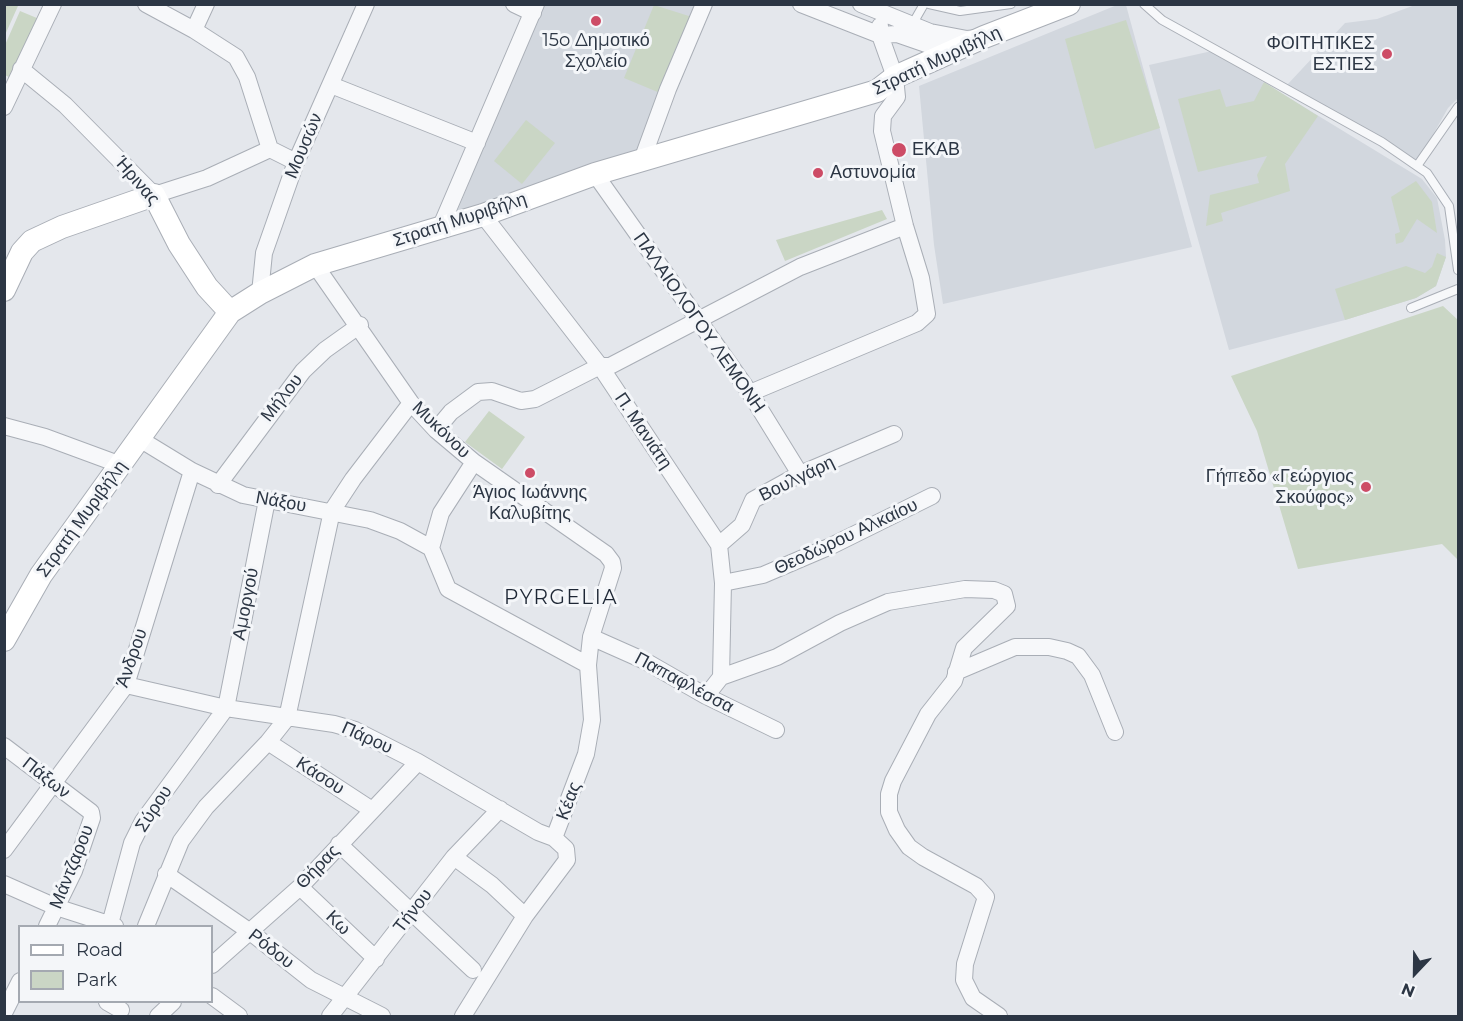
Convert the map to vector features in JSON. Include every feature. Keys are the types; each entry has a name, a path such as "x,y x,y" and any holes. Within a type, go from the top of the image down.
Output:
{"main road":[{"name":"Στρατή Μυριβήλη","path":"4,640 41,575 230,312 260,293 315,265 483,214 595,174 877,91 895,77 949,52 1069,4"},
{"path":"4,290 22,252 32,241 62,226 154,195"},
{"name":"Ήρινας","path":"154,195 180,244 207,287 230,312"}],"street":[{"path":"4,107 53,4"},
{"path":"146,4 194,30 236,57 242,64 270,149 296,162"},
{"path":"194,30 206,4"},
{"name":"Μουσών","path":"260,293 264,253 296,162 366,4"},
{"path":"441,226 535,9 514,4"},
{"path":"642,160 668,89 704,4"},
{"path":"801,4 880,35 897,34 949,52"},
{"path":"861,4 881,9 912,26 953,37 984,37"},
{"path":"750,393 917,323 927,314 921,278 905,226 881,123 883,116 897,97 895,77 880,35 881,9"},
{"name":"Ήρινας","path":"21,69 65,105 154,195"},
{"path":"331,85 477,143"},
{"path":"154,195 207,177 270,149"},
{"name":"ΠΑΛΑΙΟΛΟΓΟΥ ΛΕΜΟΝΗ","path":"595,174 750,393 800,474"},
{"name":"Π. Μανιάτη","path":"483,214 600,366 719,545 723,583 721,677"},
{"path":"436,430 451,412 477,392 492,391 522,401 535,399 600,366 610,366 800,267 905,226"},
{"name":"Μυκόνου","path":"315,265 360,326 411,403 436,430 474,462 606,554"},
{"name":"Μήλου","path":"218,485 303,371 325,350 360,326"},
{"path":"147,925 181,841 206,807 268,742 287,718 332,511 353,479 411,403"},
{"path":"4,426 45,437 121,465"},
{"name":"Βουλγάρη","path":"719,545 742,525 753,500 800,474 894,434"},
{"name":"Νάξου","path":"138,438 192,471 243,495 332,511 400,531 431,548"},
{"path":"474,462 441,513 431,548 443,582 455,594 588,665"},
{"name":"Άνδρου","path":"4,849 126,685 192,471"},
{"name":"Θεοδώρου Αλκαίου","path":"723,583 763,576 831,546 932,496"},
{"name":"Αμοργού","path":"226,708 267,500"},
{"name":"Κέας","path":"463,1017 525,916 567,860 566,849 554,838 586,754 592,720 588,665 591,637 613,568 606,554"},
{"path":"706,696 721,677 777,657 840,623 888,602 965,589 994,590 1004,594 1007,599 1003,610 964,648 949,688 928,714 893,781 889,794 889,812 897,830 909,847 976,886 986,897 965,964 964,980 973,998 999,1017"},
{"name":"Παπαφλέσσα","path":"591,637 645,661 706,696 776,730"},
{"path":"956,672 1015,647 1049,647 1067,651 1077,656 1092,675 1115,732"},
{"name":"Πάρου","path":"126,685 226,708 334,724 355,730 418,762 538,832 554,838"},
{"name":"Σύρου","path":"113,925 132,843 143,821 226,708"},
{"name":"Κάσου","path":"268,742 372,810"},
{"name":"Πάξων","path":"4,746 52,785 87,809"},
{"name":"Θήρας","path":"213,964 300,886 418,762"},
{"name":"Μάντζαρου","path":"48,925 74,871 92,818 87,809"},
{"name":"Τήνου","path":"330,1017 454,857 500,809"},
{"path":"339,844 472,970"},
{"path":"454,857 492,885 525,916"},
{"name":"Ρόδου","path":"166,874 249,932 311,980 382,1017"},
{"path":"4,884 56,907 113,925"},
{"name":"Κω","path":"300,886 376,959"},
{"path":"14,1017 5,1011 18,985"},
{"path":"213,997 239,1017"},
{"path":"158,1017 172,1003"}],"lane":[{"path":"912,26 924,4"},
{"path":"928,4 960,10 1011,4"},
{"path":"1144,4 1162,20 1382,142 1417,166 1436,184 1449,206 1458,270"},
{"path":"1417,166 1458,107"},
{"path":"1411,308 1458,290"}],"shaded area":[{"path":"542,5 699,5 639,152 454,219"},
{"path":"1117,5 1126,5 1192,247 943,304 934,245 919,86"},
{"name":"ΦΟΙΤΗΤΙΚΕΣ ΕΣΤΙΕΣ","path":"1415,5 1458,5 1458,98 1448,108 1418,161 1287,85 1345,23 1377,19"},
{"path":"1212,51 1422,179 1437,198 1445,240 1446,257 1436,286 1416,298 1345,320 1229,350 1149,65"}],"green space":[{"path":"4,5 18,6 5,35"},
{"path":"654,5 692,17 660,93 624,78"},
{"path":"20,11 44,21 16,81 5,75 5,45"},
{"path":"1126,20 1160,128 1095,149 1065,39"},
{"path":"1264,82 1318,116 1285,164 1290,191 1221,213 1223,221 1206,226 1210,195 1259,183 1257,175 1267,156 1198,172 1178,99 1220,89 1226,107 1254,101"},
{"path":"526,120 555,143 522,184 494,161"},
{"path":"1416,181 1432,202 1437,233 1417,219 1403,242 1396,244 1395,234 1400,232 1391,197"},
{"path":"882,210 887,219 785,261 776,240"},
{"path":"1437,253 1446,257 1436,286 1416,298 1345,320 1335,289 1406,266 1425,273 1432,267"},
{"name":"Γήπεδο «Γεώργιος Σκούφος»","path":"1443,306 1458,320 1458,560 1442,544 1298,569 1257,431 1231,376"},
{"path":"489,411 525,437 502,469 465,442"}],"place":[{"name":"15o Δημοτικό Σχολείο","path":"596,21"},
{"name":"ΦΟΙΤΗΤΙΚΕΣ ΕΣΤΙΕΣ","path":"1387,54"},
{"name":"ΕΚΑΒ","path":"899,150"},
{"name":"Αστυνομία","path":"818,173"},
{"name":"Άγιος Ιωάννης Καλυβίτης","path":"530,473"},
{"name":"Γήπεδο «Γεώργιος Σκούφος»","path":"1366,487"}],"district":[{"name":"PYRGELIA","path":"561,598"}]}
